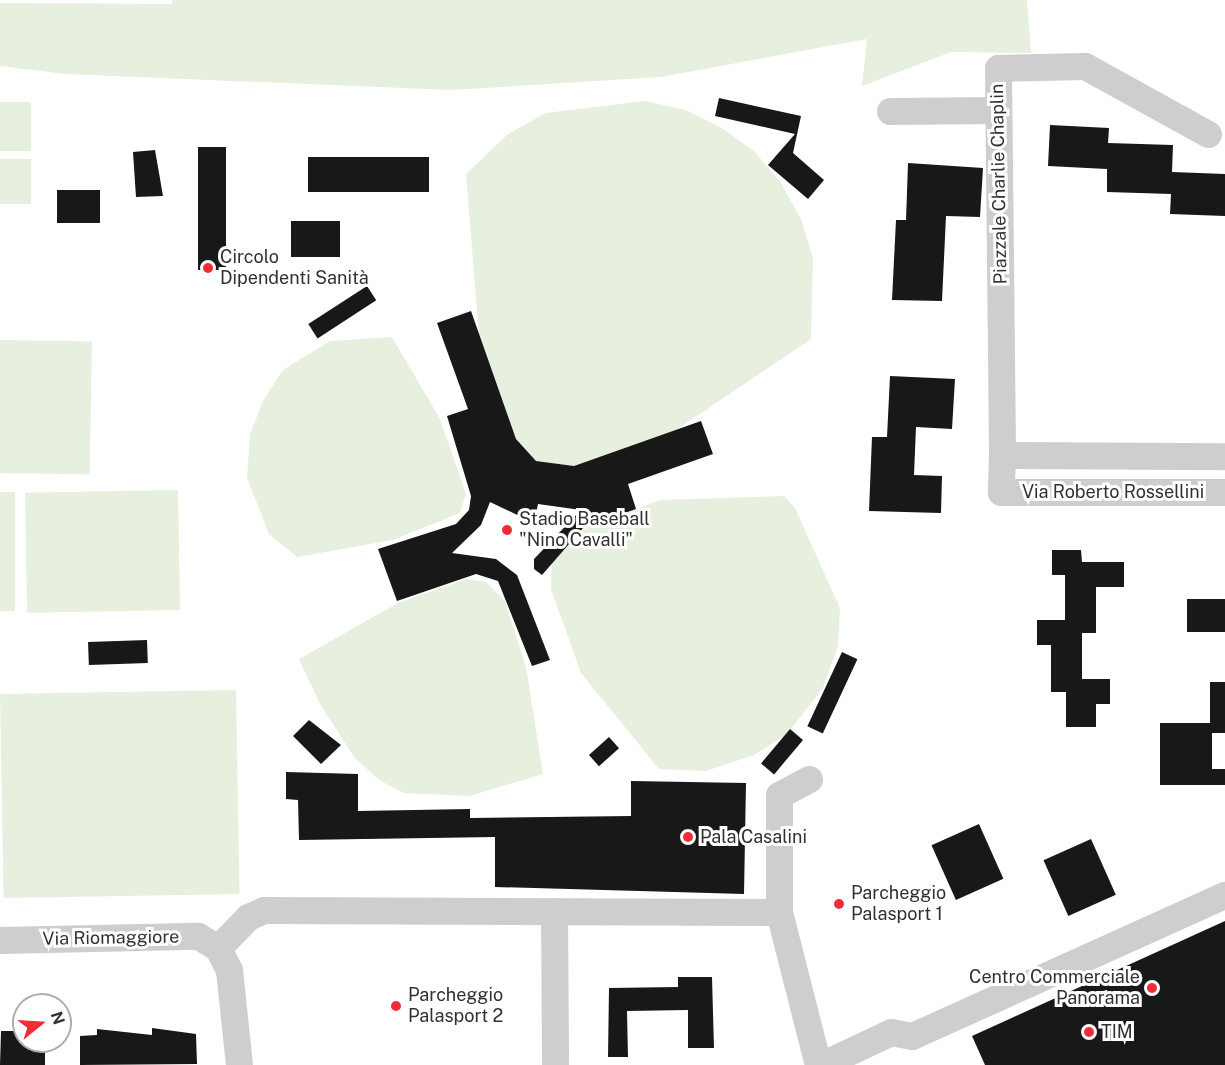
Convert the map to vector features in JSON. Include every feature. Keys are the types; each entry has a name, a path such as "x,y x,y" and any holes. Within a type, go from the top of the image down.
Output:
{"street":[{"name":"Piazzale Charlie Chaplin","path":"1001,492 998,68 1086,66 1208,134"},
{"path":"890,111 998,110"},
{"path":"1002,455 1225,456"},
{"name":"Via Roberto Rossellini","path":"1001,492 1225,492"},
{"path":"809,779 780,795 779,912 819,1065 891,1032 912,1036 1225,895"},
{"path":"239,1065 229,970 218,948 248,917 277,910 779,912"},
{"path":"554,911 555,1065"},
{"name":"Via Riomaggiore","path":"0,940 198,936 218,948"}],"green space":[{"path":"172,0 1027,0 1031,53 951,52 862,86 867,39 661,77 452,90 66,74 0,66 0,3 172,4"},
{"path":"645,101 686,110 722,128 755,152 781,183 801,219 813,258 811,339 676,430 574,466 536,461 516,439 479,336 466,174 508,134 546,113"},
{"path":"0,102 31,102 31,151 0,151"},
{"path":"0,159 31,159 31,204 0,204"},
{"path":"392,337 440,419 466,494 460,513 393,540 297,557 269,534 247,478 250,434 264,399 283,370 330,341"},
{"path":"0,340 92,342 90,475 0,473"},
{"path":"178,490 180,610 27,613 25,493"},
{"path":"0,492 15,492 15,611 0,611"},
{"path":"784,496 795,508 840,608 838,646 823,688 787,734 754,755 706,771 659,769 581,673 551,589 552,562 574,533 660,500"},
{"path":"466,579 486,582 505,601 526,667 543,774 469,796 404,793 379,780 355,758 321,706 299,659 398,603"},
{"path":"236,690 240,894 4,898 0,694"}],"building":[{"path":"719,98 801,116 793,153 824,180 808,199 768,165 795,134 715,116"},
{"path":"1050,125 1109,128 1108,143 1173,145 1172,172 1225,174 1225,216 1170,214 1171,194 1107,192 1107,169 1048,166"},
{"path":"198,147 226,147 226,270 198,270"},
{"path":"155,150 163,196 136,197 133,152"},
{"path":"308,157 429,157 429,192 308,192"},
{"path":"908,163 983,168 980,217 946,216 942,301 892,300 896,220 906,220"},
{"path":"57,190 100,190 100,223 57,223"},
{"path":"291,221 340,221 340,257 291,257"},
{"path":"367,286 376,300 318,338 308,324"},
{"path":"471,311 516,439 536,461 574,466 701,421 713,454 628,484 636,509 583,528 542,575 534,569 534,559 581,510 538,504 534,523 490,502 481,525 452,553 496,559 517,575 550,660 532,666 498,581 476,574 397,601 378,549 456,524 469,510 471,496 447,416 468,409 437,323"},
{"path":"890,376 955,379 952,429 916,427 914,475 942,476 941,513 869,511 872,437 887,437"},
{"path":"1052,550 1081,550 1082,562 1124,562 1124,587 1096,587 1096,633 1082,633 1082,679 1110,679 1110,704 1096,704 1096,727 1066,727 1066,692 1051,692 1051,645 1037,645 1037,620 1065,620 1065,575 1052,575"},
{"path":"1187,599 1225,599 1225,632 1187,632"},
{"path":"147,640 148,663 89,665 88,642"},
{"path":"842,652 857,659 823,734 807,726"},
{"path":"1210,682 1225,682 1225,733 1212,733 1212,769 1225,769 1225,785 1160,785 1160,723 1210,723"},
{"path":"309,720 341,745 321,764 293,736"},
{"path":"790,729 803,740 774,774 761,763"},
{"path":"609,737 619,748 599,766 589,755"},
{"path":"286,772 358,774 358,811 470,809 470,818 631,816 631,781 746,783 744,894 495,887 495,837 299,840 298,800 286,799"},
{"path":"979,824 1003,879 956,900 931,845"},
{"path":"1091,839 1116,895 1068,916 1043,860"},
{"name":"Centro Commerciale Panorama","path":"1225,921 1225,1065 985,1065 972,1036"},
{"path":"678,977 712,977 714,1048 688,1048 688,1010 627,1011 628,1057 608,1057 609,988 678,987"},
{"path":"152,1028 196,1034 197,1064 80,1065 80,1036 97,1035 97,1029 152,1035"},
{"path":"1,1031 12,1031 12,1053 45,1053 45,1065 0,1065"}],"place":[{"name":"Circolo Dipendenti Sanità","path":"208,268"},
{"name":"Stadio Baseball \"Nino Cavalli\"","path":"507,530"},
{"name":"Pala Casalini","path":"688,837"},
{"name":"Parcheggio Palasport 1","path":"839,904"},
{"name":"Centro Commerciale Panorama","path":"1152,988"},
{"name":"Parcheggio Palasport 2","path":"396,1006"},
{"name":"TIM","path":"1089,1032"}]}
